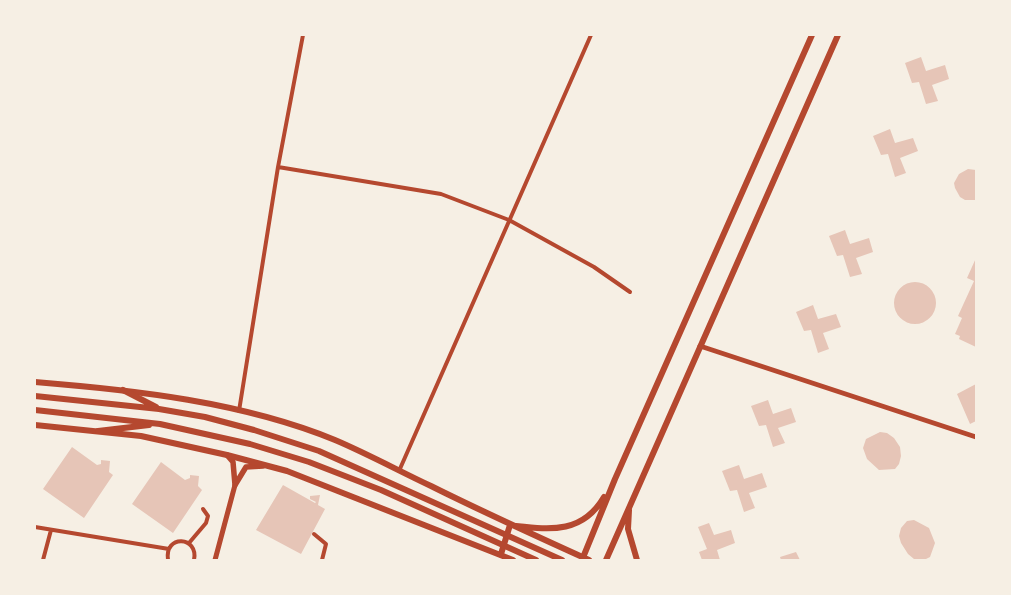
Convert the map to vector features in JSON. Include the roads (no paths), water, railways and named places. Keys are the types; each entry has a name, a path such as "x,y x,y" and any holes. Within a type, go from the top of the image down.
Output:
{"main road":[{"path":"35,382 123,390 264,416 335,440 510,525 585,559 615,479 812,35"},
{"path":"606,560 838,35"},
{"path":"123,390 159,409"},
{"path":"35,396 159,409 205,417 254,430 319,451 562,560"},
{"path":"35,410 160,424 250,444 309,462 381,490 536,560"},
{"path":"98,431 160,424"},
{"path":"35,425 141,436 227,455 287,471 513,560"},
{"path":"227,455 233,462 235,485"},
{"path":"235,485 246,467 263,466"},
{"path":"510,525 551,529 567,527 581,522 601,502 615,479"},
{"path":"629,507 628,529 637,560"},
{"path":"501,554 510,525"},
{"path":"501,554 509,560"}],"street":[{"path":"239,411 278,167 303,35"},
{"path":"399,471 591,35"},
{"path":"278,167 441,194 509,220 594,268 630,292"},
{"path":"700,346 976,437"},
{"path":"215,560 235,485"},
{"path":"189,543 206,523 208,516 203,509"},
{"path":"35,527 169,549"},
{"path":"43,560 50,530"},
{"path":"314,534 326,544 322,560"},
{"path":"168,560 169,549 179,541 189,543 195,552 194,560"}]}
